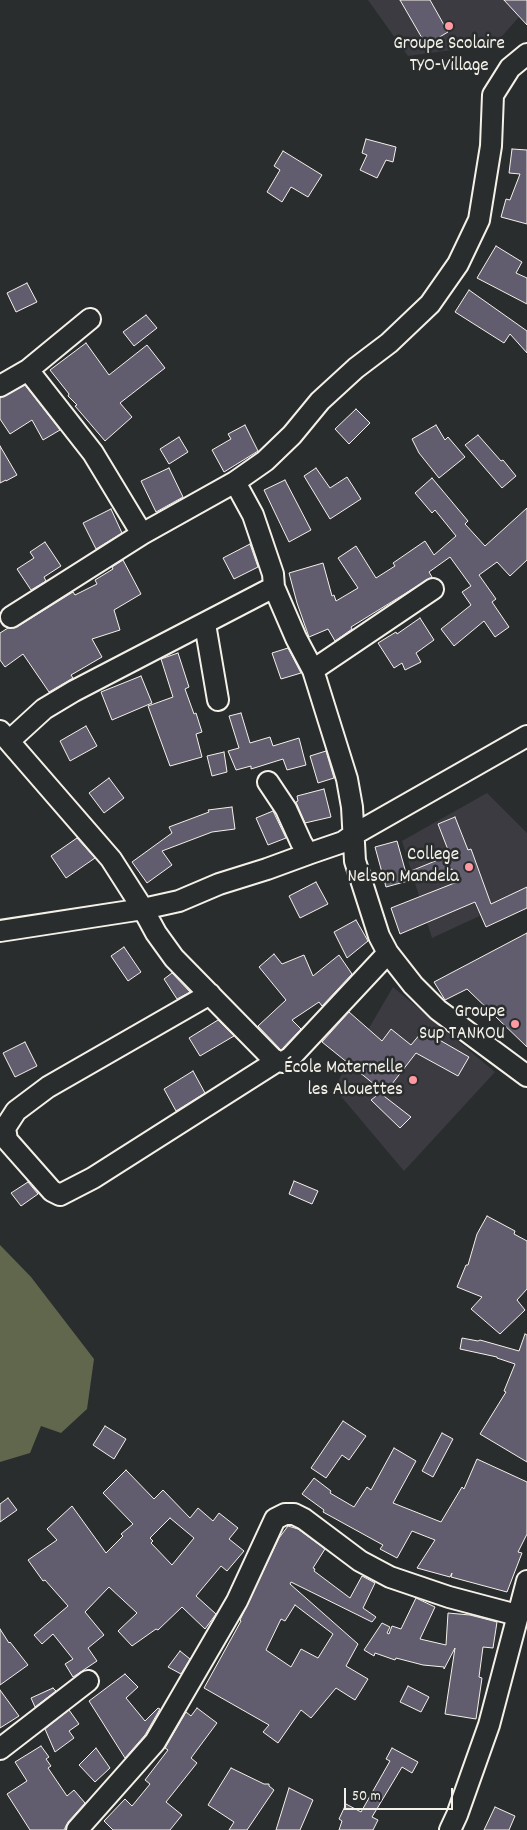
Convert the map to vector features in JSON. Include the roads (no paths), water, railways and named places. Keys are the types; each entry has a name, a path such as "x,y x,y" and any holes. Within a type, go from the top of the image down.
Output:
{"street":[{"path":"11,617 142,534 235,482 265,461 292,435 320,401 356,368 389,344 430,304 458,264 478,220 491,146 493,95 510,68 527,54"},
{"path":"0,386 28,370 90,319"},
{"path":"28,370 93,453 142,534"},
{"path":"235,482 253,515 273,574 274,587 296,638 314,670 347,779 352,807 355,861 379,936 388,953 413,985 438,1010 527,1076"},
{"path":"274,587 74,691 4,736 111,859 144,909 156,933 174,958 277,1061 283,1062 290,1058 388,953"},
{"path":"314,670 433,589"},
{"path":"205,624 218,700"},
{"path":"0,931 144,909 179,901 219,884 343,842 527,736"},
{"path":"268,782 286,808 300,842 308,854"},
{"path":"210,994 48,1087 16,1111 5,1128 7,1140 52,1191 60,1195 93,1178 277,1061"},
{"path":"76,1830 154,1742 237,1601 275,1518 285,1514 294,1514 304,1518 360,1561 390,1577 448,1597 517,1615"},
{"path":"450,1830 489,1725 527,1581"},
{"path":"0,1748 88,1681"}],"place":[{"name":"Groupe Scolaire TYO-Village","path":"449,26"},
{"name":"College Nelson Mandela","path":"469,867"},
{"name":"Groupe Sup TANKOU","path":"515,1024"},
{"name":"École Maternelle les Alouettes","path":"413,1080"}]}
